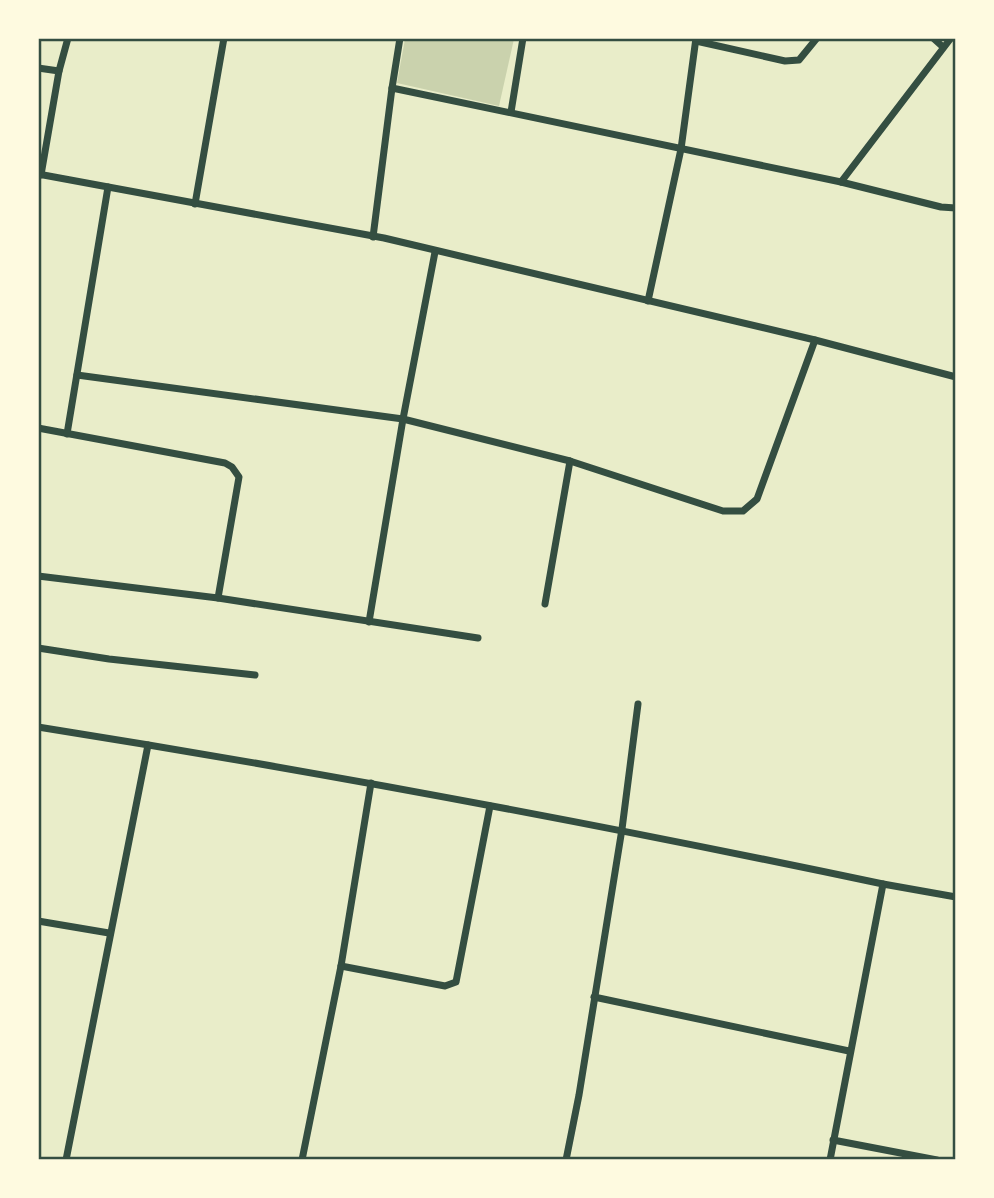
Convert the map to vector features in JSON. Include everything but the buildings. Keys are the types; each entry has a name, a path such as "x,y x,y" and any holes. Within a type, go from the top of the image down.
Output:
{"street":[{"path":"68,38 59,71 40,174 373,237 816,340 956,377"},
{"path":"195,204 224,38"},
{"path":"373,237 400,38"},
{"path":"511,112 523,38"},
{"path":"648,301 681,149 696,40 785,61 799,60 817,38"},
{"path":"933,38 943,47"},
{"path":"841,182 951,38"},
{"path":"38,68 59,71"},
{"path":"392,88 841,182 941,207 956,208"},
{"path":"67,434 108,187"},
{"path":"369,622 435,251"},
{"path":"77,374 403,419 570,461 723,511 743,511 757,499 816,340"},
{"path":"38,428 225,463 232,467 239,477 218,598"},
{"path":"545,604 570,461"},
{"path":"38,576 218,598 478,638"},
{"path":"38,648 109,659 256,675"},
{"path":"566,1160 579,1096 622,829 638,704"},
{"path":"38,727 371,783 622,829 956,897"},
{"path":"66,1160 148,745"},
{"path":"302,1160 341,966 371,783"},
{"path":"341,966 445,986 456,982 490,806"},
{"path":"830,1160 883,884"},
{"path":"38,920 109,933"},
{"path":"594,997 849,1051"},
{"path":"833,1140 937,1160"}],"green space":[{"path":"405,39 514,39 499,106 397,83"}]}
